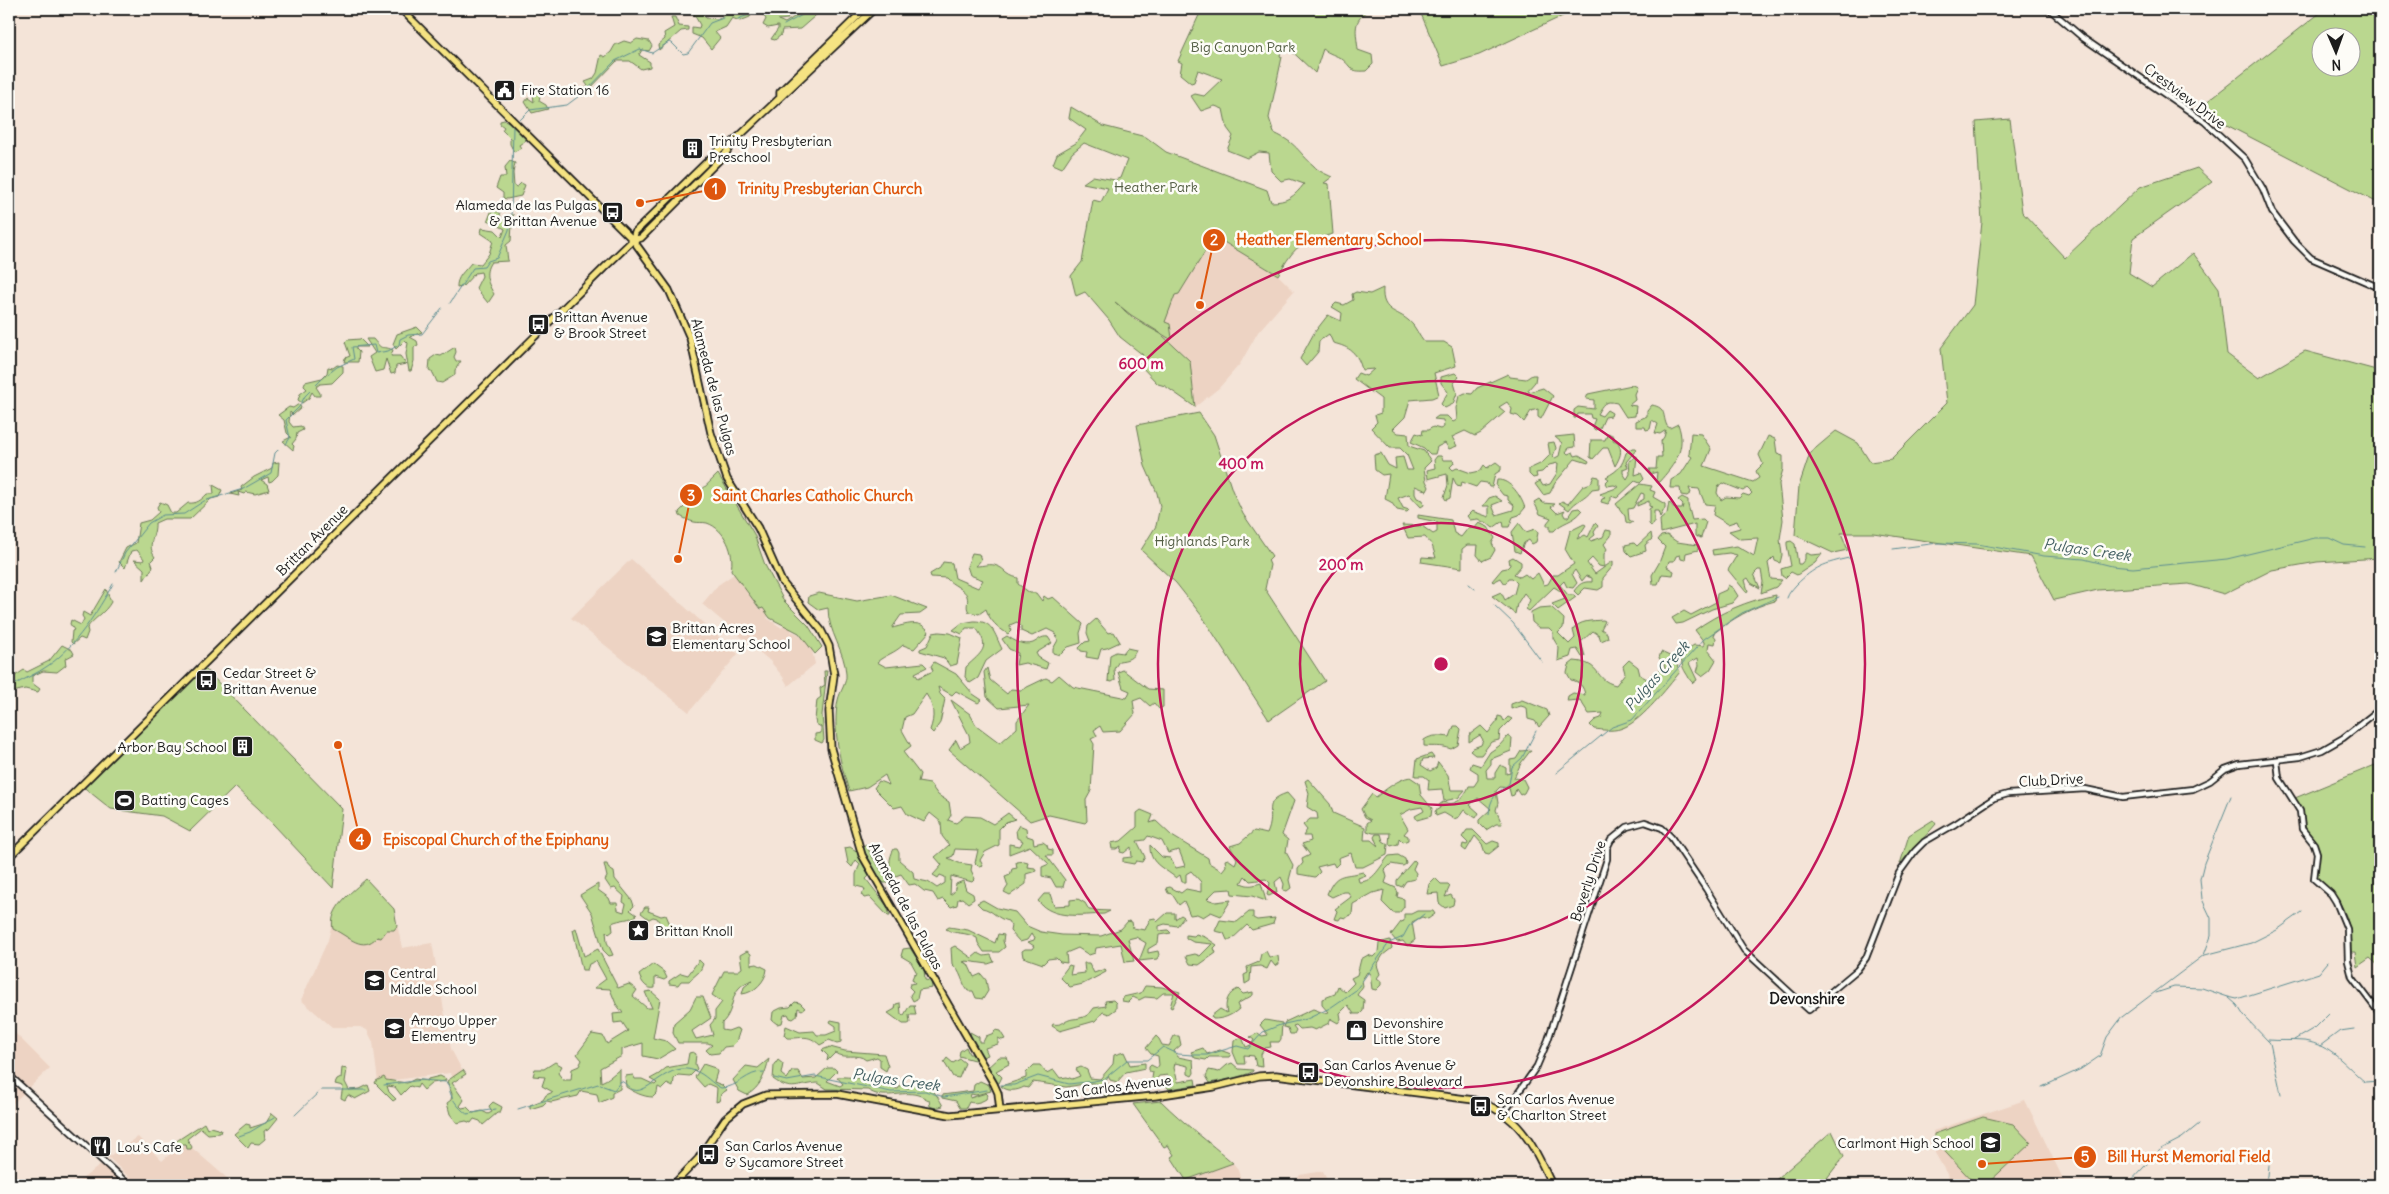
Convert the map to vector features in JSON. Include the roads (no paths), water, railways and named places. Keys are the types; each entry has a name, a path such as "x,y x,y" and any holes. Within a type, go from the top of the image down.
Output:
{"main road":[{"name":"Alameda de las Pulgas","path":"401,9 632,240 659,274 683,319 695,358 713,441 728,480 758,528 782,582 821,630 829,646 834,668 829,712 831,749 862,854 994,1084 998,1092 1000,1110"},
{"name":"Brittan Avenue","path":"780,96 780,92 864,9"},
{"name":"Brittan Avenue","path":"9,857 632,240 641,238 658,222 726,153 732,142 780,96 784,96 874,9"},
{"name":"San Carlos Avenue","path":"673,1185 698,1159 725,1120 743,1104 766,1095 837,1094 950,1115 1156,1096 1214,1087 1259,1076 1276,1075 1474,1100 1504,1113 1521,1129 1533,1146 1552,1185"},
{"path":"9,1178 16,1185"}],"street":[{"name":"Crestview Drive","path":"2049,9 2083,38 2205,122 2245,159 2263,189 2272,212 2294,241 2311,258 2380,288"},
{"name":"Club Drive","path":"1808,1010 1857,970 1866,958 1899,873 1914,851 1924,842 1955,824 1987,801 2008,794 2073,789 2092,789 2123,797 2193,789 2210,781 2224,769 2239,764 2300,757 2322,750 2343,738 2380,709"},
{"path":"2276,761 2279,778 2300,811 2302,829 2314,844 2317,854 2314,879 2324,887 2336,902 2347,929 2348,961 2352,977 2380,1014"},
{"name":"Beverly Drive","path":"1504,1113 1537,1066 1548,1040 1607,859 1607,848 1611,840 1621,831 1635,823 1651,822 1662,828 1671,837 1706,888 1744,950 1808,1010"},
{"path":"9,1074 129,1185"}],"waterway":[{"path":"784,25 813,9"},
{"path":"738,19 754,13"},
{"path":"520,120 530,110 567,105 587,90 615,61 640,49 652,53 669,42 683,54 688,53 710,23 723,18"},
{"path":"450,303 473,268 484,267 488,261 497,258 509,230 513,127"},
{"path":"286,444 290,438 286,420 299,407 305,396 322,379 337,367 354,359 352,347 374,345 376,353 388,351 399,345 400,339 408,335 422,334 442,308"},
{"path":"116,572 125,553 149,523 163,515 184,514 204,501 243,489 271,473 275,453 278,450"},
{"name":"Pulgas Creek","path":"1893,549 1938,543 1977,544 2044,556 2084,559 2112,566 2133,568 2227,559 2315,538 2329,538 2344,545 2365,547"},
{"name":"Pulgas Creek","path":"1787,598 1796,585 1814,570 1826,564 1849,558"},
{"path":"9,688 59,657 93,617 113,584"},
{"path":"1469,584 1475,589"},
{"name":"Pulgas Creek","path":"1556,773 1612,727 1632,720 1704,639 1742,613 1778,597"},
{"path":"1494,605 1513,623 1542,662"},
{"name":"Pulgas Creek","path":"1489,814 1492,800 1497,793 1509,784 1512,767 1522,758 1536,731"},
{"path":"2042,1087 2081,1069 2100,1056 2107,1037 2122,1017 2204,955 2211,936 2211,918 2202,899 2200,879 2204,863 2231,796"},
{"path":"2205,955 2251,943 2277,930 2302,912"},
{"name":"Pulgas Creek","path":"1001,1085 1014,1085 1038,1076 1069,1084 1104,1079 1127,1060 1147,1060 1163,1047 1178,1054 1193,1055 1207,1055 1237,1046 1248,1049 1263,1032 1280,1025 1307,1019 1330,1008 1356,990 1389,943 1403,937 1409,926 1424,914"},
{"path":"2228,997 2237,999 2319,973 2328,962"},
{"path":"2156,993 2174,987 2202,988 2228,997 2270,1043 2281,1094"},
{"path":"2294,1040 2316,1027 2329,1014"},
{"path":"2320,1046 2340,1031 2354,1029"},
{"path":"2268,1040 2314,1043 2338,1057 2365,1082 2380,1081"},
{"name":"Pulgas Creek","path":"518,1109 598,1084 614,1090 621,1081 634,1090 640,1090 676,1070 685,1069 699,1072 721,1088 732,1085 752,1074 764,1072"},
{"name":"Pulgas Creek","path":"774,1078 787,1081 815,1076 891,1092 925,1091 944,1097 987,1090"},
{"name":"Pulgas Creek","path":"384,1085 422,1080 446,1082 455,1102 467,1114 496,1109"},
{"name":"Pulgas Creek","path":"295,1115 321,1090 366,1090"},
{"name":"Pulgas Creek","path":"239,1136 250,1132 275,1117"},
{"path":"2127,1185 2161,1149 2182,1138 2199,1124"},
{"path":"2263,1185 2268,1176 2269,1165"},
{"path":"2380,1168 2380,1185"},
{"path":"2310,1185 2316,1179"}],"place":[{"name":"Fire Station 16","path":"505,90"},
{"name":"Trinity Presbyterian Preschool","path":"693,149"},
{"name":"Trinity Presbyterian Church","path":"640,203"},
{"name":"Alameda de las Pulgas & Brittan Avenue","path":"613,213"},
{"name":"Heather Elementary School","path":"1200,305"},
{"name":"Brittan Avenue & Brook Street","path":"538,325"},
{"name":"Saint Charles Catholic Church","path":"678,559"},
{"name":"Brittan Acres Elementary School","path":"656,636"},
{"name":"Cedar Street & Brittan Avenue","path":"207,681"},
{"name":"Episcopal Church of the Epiphany","path":"338,745"},
{"name":"Arbor Bay School","path":"243,747"},
{"name":"Batting Cages","path":"125,800"},
{"name":"Brittan Knoll","path":"639,931"},
{"name":"Central Middle School","path":"374,981"},
{"name":"Arroyo Upper Elementry","path":"395,1028"},
{"name":"Devonshire Little Store","path":"1357,1031"},
{"name":"San Carlos Avenue & Devonshire Boulevard","path":"1308,1073"},
{"name":"San Carlos Avenue & Charlton Street","path":"1481,1107"},
{"name":"Carlmont High School","path":"1990,1143"},
{"name":"Lou's Cafe","path":"101,1147"},
{"name":"San Carlos Avenue & Sycamore Street","path":"709,1154"},
{"name":"Bill Hurst Memorial Field","path":"1982,1164"}],"district":[{"name":"Devonshire","path":"1807,999"}],"park label":[{"name":"Big Canyon Park","path":"1243,47"},
{"name":"Heather Park","path":"1156,187"},
{"name":"Highlands Park","path":"1202,541"}]}
